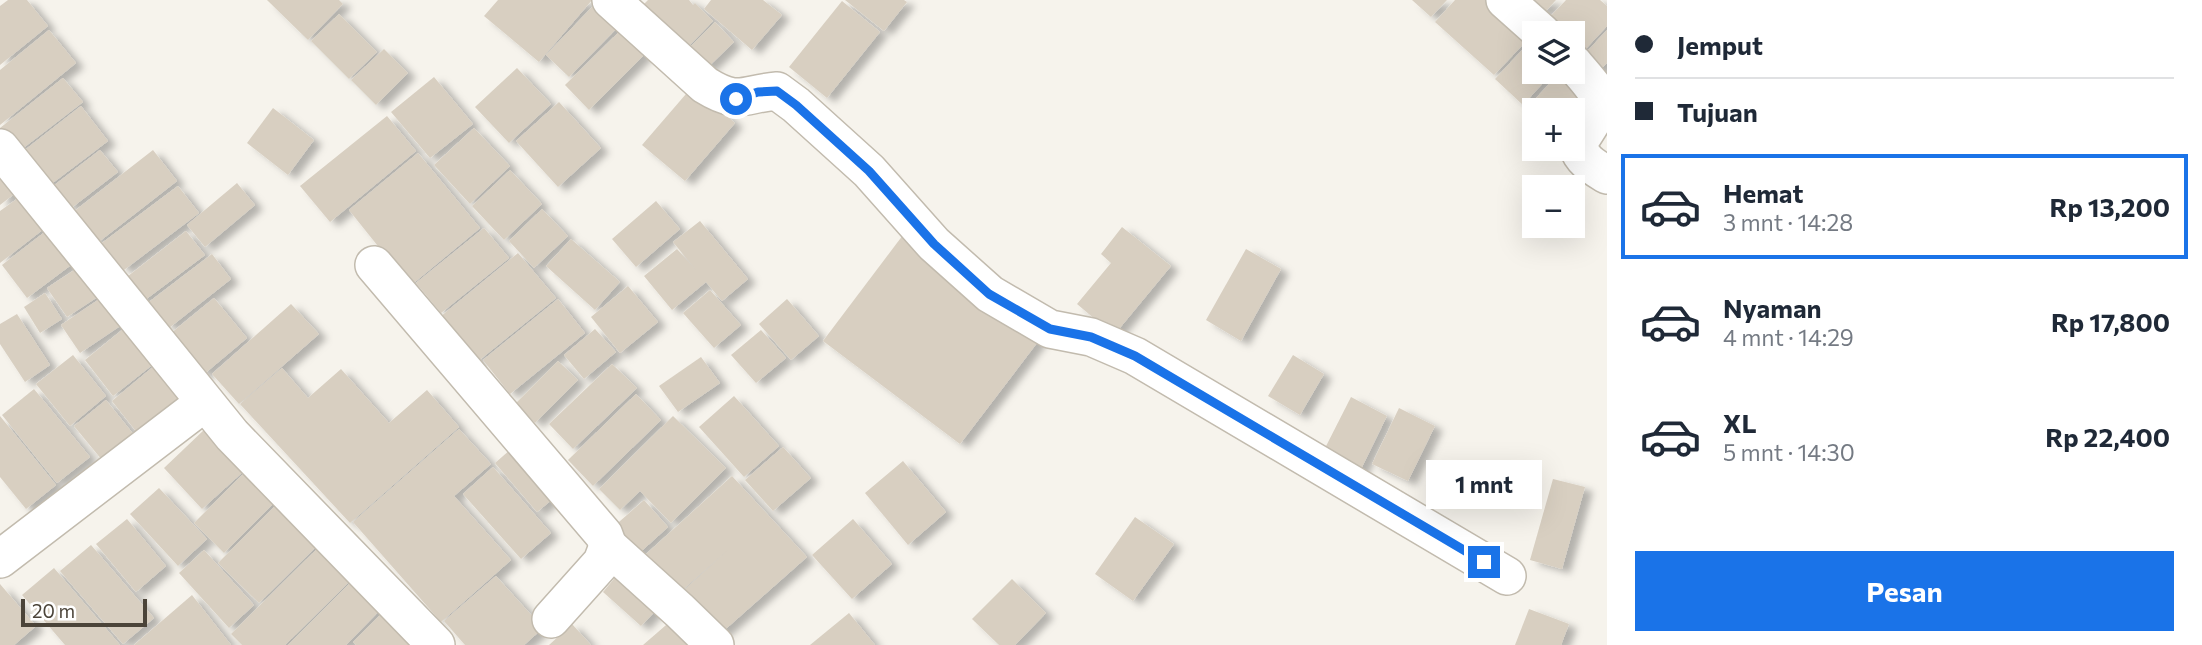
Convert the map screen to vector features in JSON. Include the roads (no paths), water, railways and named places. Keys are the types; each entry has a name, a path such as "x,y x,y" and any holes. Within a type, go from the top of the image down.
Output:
{"street":[{"path":"611,0 705,85 721,95 736,99 758,92 777,91 796,105 869,171 934,244 989,294 1050,329 1091,337 1135,356 1507,576"},
{"path":"1506,0 1529,21"},
{"path":"1585,73 1603,93 1602,108 1577,145 1580,154 1588,163 1607,175"},
{"path":"0,148 232,435 436,645"},
{"path":"374,265 604,535 608,546 715,645"},
{"path":"0,559 204,403"},
{"path":"551,619 602,562 608,546"}]}
